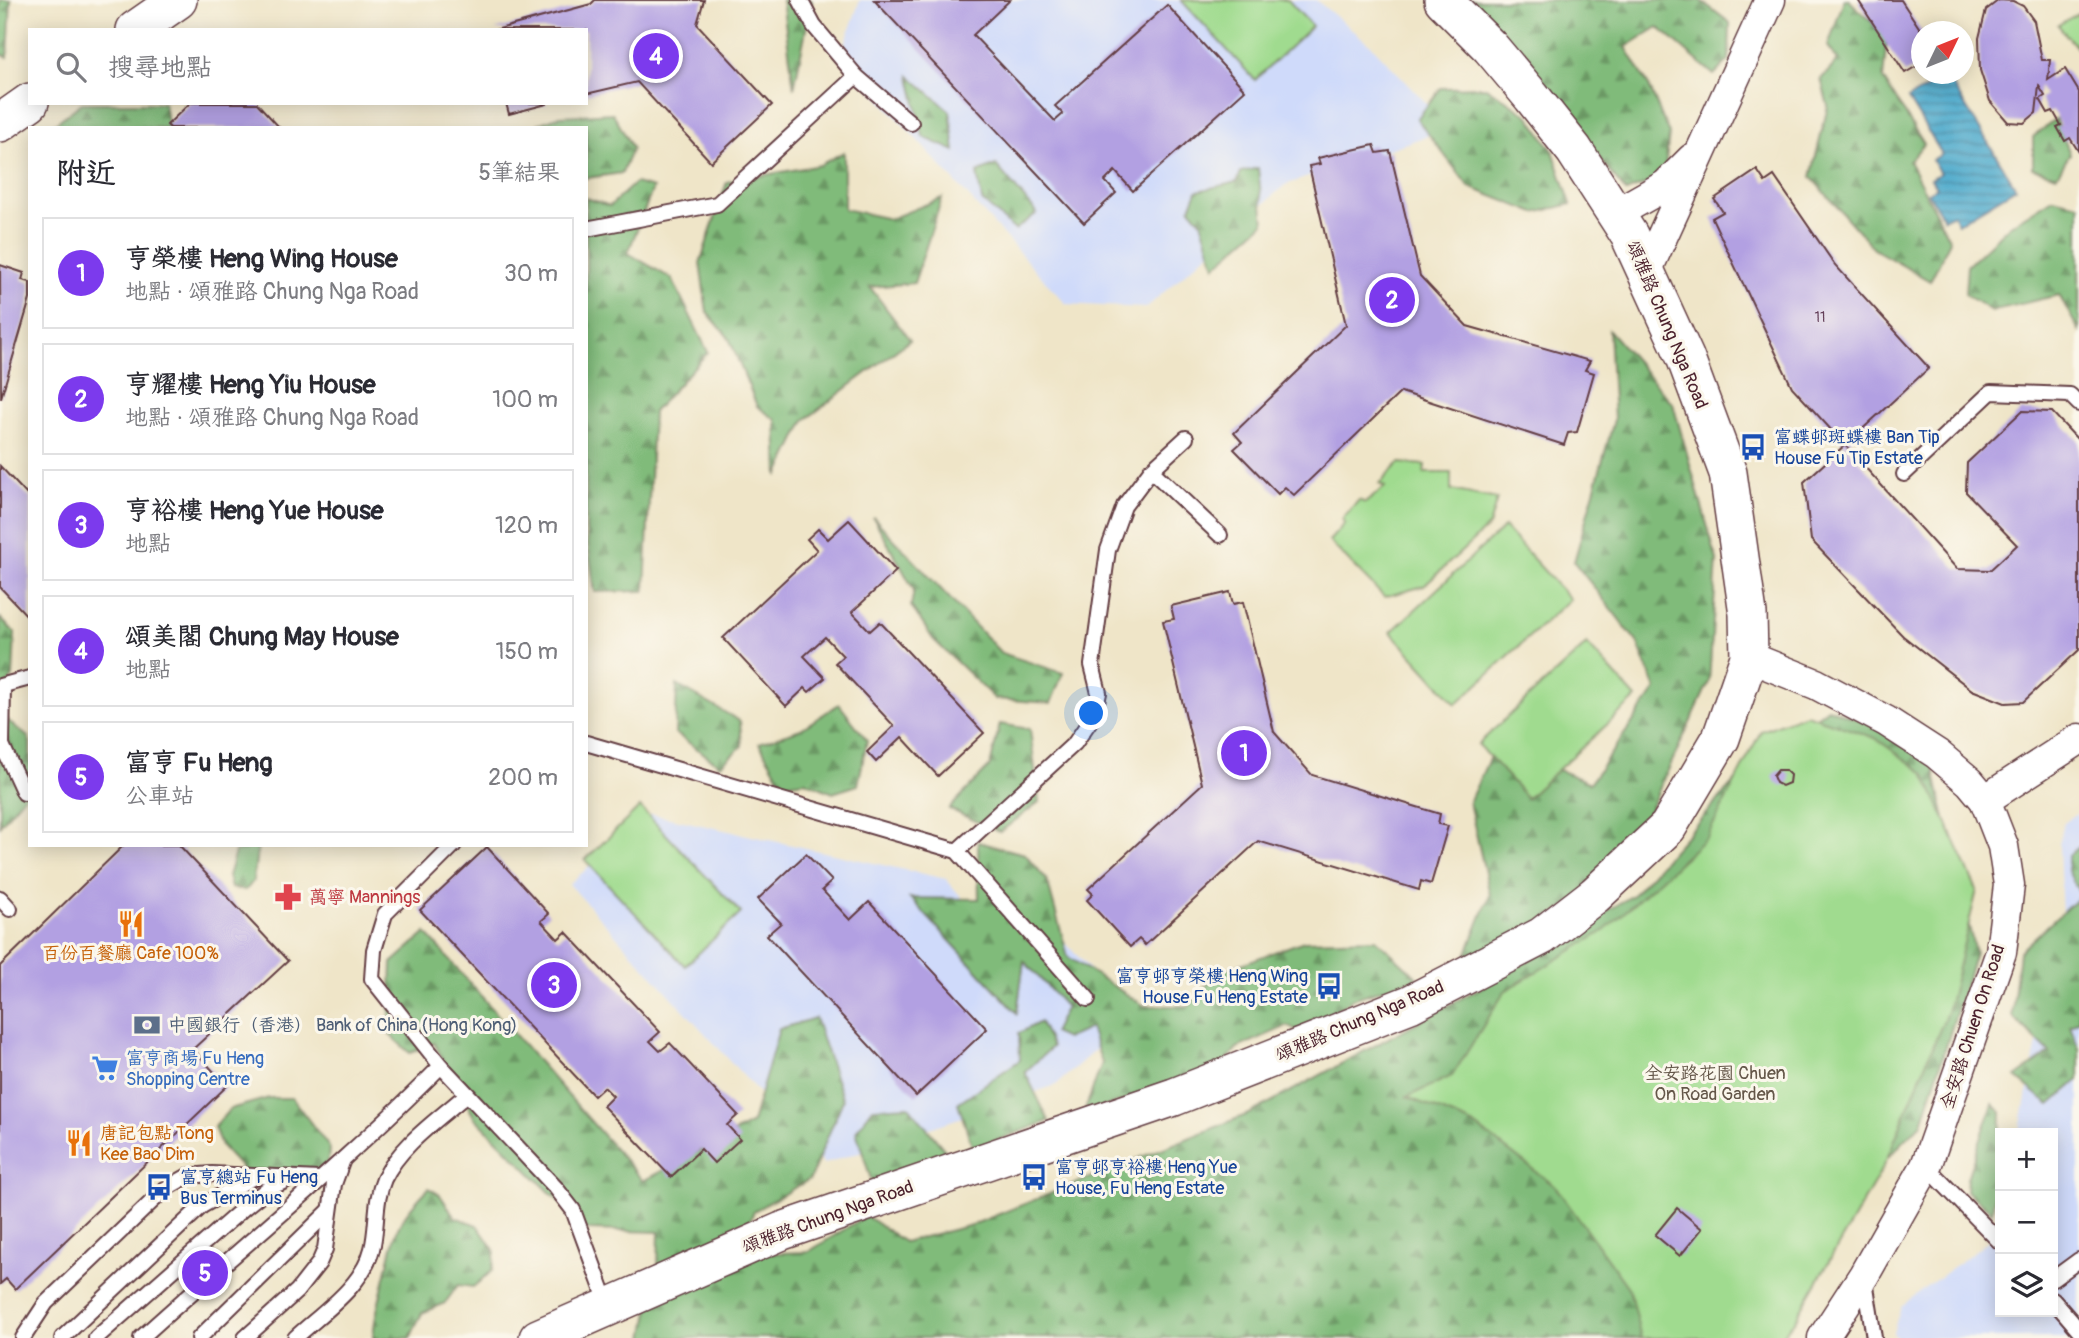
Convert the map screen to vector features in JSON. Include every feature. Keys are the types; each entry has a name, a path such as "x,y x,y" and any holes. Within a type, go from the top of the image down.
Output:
{"street":[{"path":"138,28 178,0"},
{"name":"頌雅路 Chung Nga Road","path":"538,1338 782,1231 1174,1097 1410,1004 1542,936 1595,895 1668,827 1721,738 1749,657 1748,614 1728,473 1685,357 1629,235 1574,150 1490,47 1443,0"},
{"path":"1646,272 1763,3"},
{"path":"0,123 28,103"},
{"path":"1615,214 1666,185 1699,152"},
{"name":"全安路 Chuen On Road","path":"1749,657 1816,684 1886,721 1937,754 1985,800 2003,846 2009,885 2001,952 1926,1166 1864,1275 1822,1338"},
{"path":"1985,800 2079,738"}],"lane":[{"path":"800,0 814,26 856,76 911,123"},
{"path":"588,229 717,204 856,76"},
{"path":"1904,474 1991,392 2070,395 2079,404"},
{"path":"957,851 1075,743 1094,715 1099,693 1092,665 1108,550 1124,506 1151,470 1186,438"},
{"path":"1151,470 1220,535"},
{"path":"24,793 2,745 1,686 28,679"},
{"path":"588,744 957,851 1088,999"},
{"path":"452,847 385,914 373,959 372,978 441,1066 556,1188 573,1210 608,1306"},
{"path":"141,1338 319,1179 342,1162 441,1066"},
{"path":"295,1338 360,1276 372,1250 378,1199 393,1166 408,1147 467,1094"},
{"path":"245,1338 310,1277 325,1249 329,1211 342,1162"},
{"path":"1926,1166 1995,1237"},
{"path":"23,1338 46,1303 165,1189 188,1176 212,1174 319,1179"},
{"path":"62,1338 202,1206 253,1177"},
{"path":"96,1338 245,1207 266,1190 288,1179"},
{"path":"199,1338 329,1211"},
{"path":"2058,1275 2079,1260"},
{"path":"1864,1275 1874,1338"},
{"path":"2058,1306 2079,1330"}],"shaded area":[{"path":"860,0 1316,0 1372,46 1450,128 1285,185 1146,308 1066,304 841,56"},
{"path":"2079,813 2079,1338 1897,1338 1893,1333 1901,1306 1995,1236 1995,1317 2058,1317 2058,1128 2020,1128 2062,917 2059,843 2064,823"},
{"path":"651,814 946,879 969,906 1002,874 1133,1016 1056,1085 824,1164 569,884"}],"green space":[{"path":"0,0 11,0 8,57 0,54"},
{"path":"782,0 812,0 794,88"},
{"path":"1181,0 1288,0 1312,26 1255,80"},
{"path":"1462,0 1700,0 1730,23 1729,60 1714,75 1658,27 1626,47 1649,86 1669,134 1664,177 1626,192 1529,71"},
{"path":"1844,0 1849,0 1887,37 1883,79 1924,144 1909,161 1950,241 1930,281 1874,249 1811,177 1828,106 1821,79 1838,61 1828,46"},
{"path":"2079,13 2079,50 2058,25"},
{"path":"910,76 950,111 955,151 923,137"},
{"path":"1486,87 1528,115 1553,151 1571,204 1535,213 1469,187 1417,119 1441,88"},
{"path":"79,105 164,105 168,126 52,126"},
{"path":"613,113 632,148 622,173 588,178 588,126 537,126 560,116"},
{"path":"2056,119 2070,154 2057,175 2033,168 2033,137"},
{"path":"844,152 844,209 890,219 942,198 914,283 870,287 910,340 805,420 778,476 776,420 757,406 729,338 707,312 700,263 727,182 820,165"},
{"path":"996,165 1037,213 1015,230 982,201 977,173"},
{"path":"1258,168 1264,223 1215,266 1201,221 1190,208 1197,191 1237,182 1241,172"},
{"path":"635,183 653,188 628,253 672,279 708,352 653,412 645,591 595,592 588,544 588,199 610,206"},
{"path":"2053,198 2079,204 2079,331 2059,295 1991,311 1965,294 1967,266 2009,226"},
{"path":"1609,330 1673,404 1717,560 1709,682 1638,835 1581,897 1459,973 1490,895 1469,802 1496,744 1590,783 1656,689 1637,642 1574,562 1614,420"},
{"path":"1399,463 1425,465 1424,473 1451,473 1451,490 1497,499 1489,526 1424,586 1384,597 1329,541 1345,523 1342,519 1359,500 1365,503 1385,487 1379,484"},
{"path":"873,517 1001,653 1063,673 1051,703 995,699 933,639 911,606 914,590"},
{"path":"1504,527 1570,599 1456,704 1391,632"},
{"path":"0,618 15,633 13,677 0,694"},
{"path":"1587,644 1636,698 1527,798 1478,744"},
{"path":"677,685 740,721 742,746 720,765 675,733"},
{"path":"839,704 867,740 858,785 833,793 805,781 783,784 759,743 801,729"},
{"path":"1828,708 1929,747 1975,953 1922,1123 1812,1234 1780,1338 644,1338 652,1296 750,1254 808,1252 866,1216 904,1242 972,1225 1251,1113 1506,974 1633,895 1737,779"},
{"path":"0,714 28,737 28,791 0,825"},
{"name":"全安路花園 Chuen On Road Garden","path":"1806,714 1875,738 1924,773 1977,890 1947,1012 1884,1166 1795,1320 1780,1338 1641,1338 1629,1289 1555,1186 1473,1124 1407,1097 1452,1076 1505,991 1604,931 1707,837 1761,731"},
{"path":"1000,724 1030,729 1039,802 1000,832 949,809 990,766"},
{"path":"640,807 741,913 685,966 585,860"},
{"path":"978,842 1025,854 1047,880 1068,957 1145,1006 1189,1006 1217,973 1304,941 1376,939 1418,978 1352,999 1305,1033 1287,1026 1237,1048 1217,1072 1084,1113 1102,1063 1090,1028 1066,1039 1053,1033 1066,1007 1024,961 1017,1013 910,898 979,899"},
{"path":"258,847 253,881 246,890 231,888 228,876 235,852"},
{"path":"2079,847 2079,892 2068,871 2068,856"},
{"path":"2079,897 2079,1020 2070,1026 2079,1049 2079,1080 2050,1105 2016,1077 2050,1053 2012,1016 2019,952"},
{"path":"426,933 643,1181 752,1123 779,1029 815,1018 843,1100 810,1179 754,1211 743,1238 658,1269 659,1232 588,1230 474,1117 434,1043 410,1053 389,1034 392,963"},
{"path":"1040,1022 1052,1047 1025,1072 1049,1121 873,1186 856,1131 873,1108 909,1106 947,1153 972,1146 958,1103 1020,1060 1019,1033"},
{"path":"269,1098 292,1098 329,1147 328,1163 302,1180 246,1173 221,1146 214,1127 230,1109"},
{"path":"1993,1104 2001,1112 2000,1128 1995,1128 1995,1193 1992,1212 1966,1191 1967,1178"},
{"path":"429,1188 440,1195 455,1217 477,1225 495,1251 492,1271 473,1287 458,1285 445,1303 422,1313 410,1338 373,1338 396,1232 416,1201"}],"water":[{"path":"1933,84 1952,84 2016,188 1958,223 1953,214 1944,219 1928,193 1936,187 1931,179 1940,173 1932,160 1942,154 1908,99"}],"building":[{"path":"595,0 704,0 697,24 772,105 711,162 637,82 588,94 588,28 502,28 591,4"},
{"path":"874,0 1010,0 973,35 1055,121 1063,114 1055,106 1167,5 1245,90 1133,191 1115,171 1105,181 1116,193 1084,223"},
{"path":"1858,0 1901,0 1915,21 1911,21 1911,69 1905,73"},
{"path":"1999,0 2013,1 2023,6 2034,21 2042,60 2050,60 2048,80 2065,69 2079,92 2079,152 2070,138 2065,141 2057,127 2061,125 2053,111 2048,113 2040,99 2045,96 2039,86 2036,113 2024,123 2008,122 1990,101 1980,70 1979,38 1986,10"},
{"path":"188,105 259,105 278,126 168,126"},
{"path":"507,105 543,105 509,114"},
{"path":"1374,145 1377,153 1390,151 1420,276 1467,326 1590,361 1585,370 1594,373 1577,432 1568,433 1564,445 1401,392 1294,495 1285,487 1278,494 1234,449 1242,442 1234,433 1346,325 1309,166 1320,164 1318,158"},
{"path":"1757,170 1765,182 1774,176 1835,265 1929,368 1845,445 1792,387 1712,218 1723,212 1714,199"},
{"path":"0,265 24,273 22,280 28,282 28,306 1,398"},
{"path":"2022,411 2052,412 2079,441 2079,650 2023,702 2005,703 1972,690 1903,636 1811,540 1804,482 1845,445 1957,569 1990,570 2017,545 1966,492 1967,463"},
{"path":"0,466 28,496 28,617 0,587"},
{"path":"849,520 896,571 852,612 870,631 880,622 984,733 938,776 902,737 876,762 867,752 894,726 835,663 843,656 825,637 804,656 825,678 809,692 805,688 786,706 723,638 817,550 807,539 818,529 828,539"},
{"path":"1230,592 1233,604 1243,602 1274,732 1312,775 1440,814 1438,824 1448,826 1431,884 1421,881 1419,890 1258,841 1145,945 1139,939 1130,947 1087,900 1093,894 1088,889 1202,784 1163,621 1174,619 1171,606"},
{"path":"1778,770 1785,770 1790,775 1789,783 1782,786 1776,783 1773,776"},
{"name":"富亨商場 Fu Heng Shopping Centre","path":"122,847 181,847 288,961 193,1049 227,1086 15,1289 6,1279 0,1284 0,966"},
{"path":"487,847 549,914 541,921 558,939 566,932 660,1032 650,1041 660,1051 670,1043 738,1115 727,1125 740,1139 714,1163 701,1149 671,1177 603,1106 613,1096 604,1087 594,1096 420,910"},
{"path":"806,854 832,881 822,890 850,920 869,902 987,1029 916,1096 767,935 781,923 758,899"},
{"path":"1677,1208 1702,1229 1680,1256 1655,1235"}],"place":[{"name":"頌美閣 Chung May House","path":"656,56"},
{"name":"亨耀樓 Heng Yiu House","path":"1392,300"},
{"name":"富蝶邨斑蝶樓 Ban Tip House Fu Tip Estate","path":"1753,447"},
{"name":"亨榮樓 Heng Wing House","path":"1244,753"},
{"name":"萬寧 Mannings","path":"288,897"},
{"name":"百份百餐廳 Cafe 100%","path":"131,924"},
{"name":"亨裕樓 Heng Yue House","path":"554,985"},
{"name":"富亨邨亨榮樓 Heng Wing House Fu Heng Estate","path":"1329,986"},
{"name":"中國銀行（香港） Bank of China (Hong Kong)","path":"147,1025"},
{"name":"富亨商場 Fu Heng Shopping Centre","path":"105,1068"},
{"name":"唐記包點 Tong Kee Bao Dim","path":"79,1143"},
{"name":"富亨邨亨裕樓 Heng Yue House, Fu Heng Estate","path":"1034,1177"},
{"name":"富亨總站 Fu Heng Bus Terminus","path":"159,1187"},
{"name":"富亨 Fu Heng","path":"205,1273"}]}
